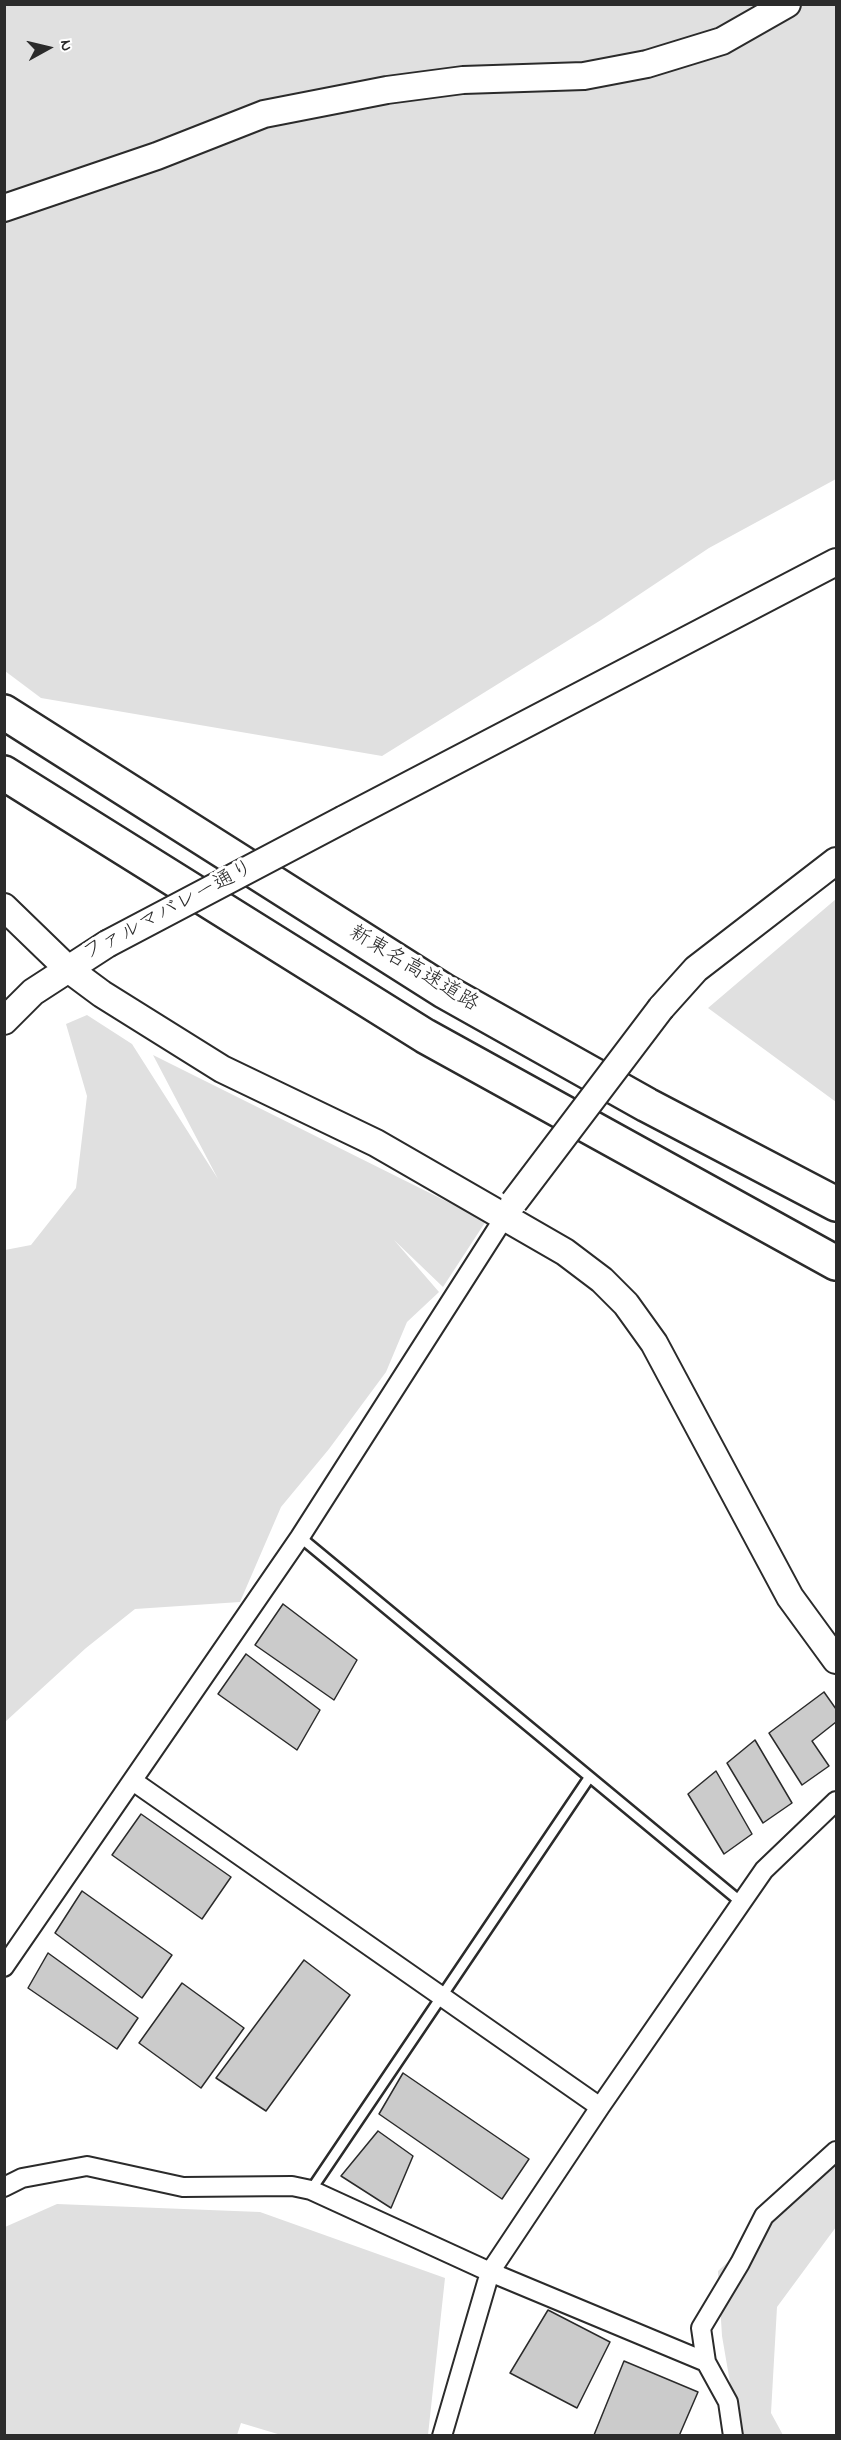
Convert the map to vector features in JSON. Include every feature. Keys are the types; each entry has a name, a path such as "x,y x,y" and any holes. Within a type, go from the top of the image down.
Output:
{"highway":[{"name":"新東名高速道路","path":"4,712 444,991 647,1105 837,1204"},
{"path":"4,773 425,1036 837,1263"}],"street":[{"path":"4,208 157,156 264,114 387,90 463,80 584,76 647,64 722,41 787,4"},
{"name":"ファルマバレー通り","path":"4,1021 33,992 107,944 837,562"},
{"path":"4,1967 300,1537 509,1210 661,1008 696,969 837,861"},
{"path":"4,907 67,968 102,994 222,1069 509,1210 602,1280 626,1304 654,1344 790,1597 837,1660"},
{"path":"134,1781 600,2107"},
{"path":"442,2436 490,2272 600,2107 764,1870 837,1801"},
{"path":"733,2436 728,2402 706,2362 701,2328 740,2263 764,2216 837,2151"},
{"path":"4,2187 22,2178 87,2166 183,2187 292,2186 312,2190 490,2272 706,2362"}],"lane":[{"path":"300,1537 741,1903"},
{"path":"312,2190 589,1778"}],"shaded area":[{"path":"5,5 836,5 836,479 709,548 601,620 382,756 41,698 5,671"},
{"path":"836,899 836,1102 708,1008"},
{"path":"87,1015 132,1044 218,1179 153,1055 486,1221 443,1287 394,1240 439,1292 407,1322 386,1372 329,1449 281,1507 240,1602 135,1609 86,1648 5,1722 5,1250 31,1245 76,1188 87,1096 66,1024"},
{"path":"836,2163 836,2227 777,2307 771,2413 783,2435 739,2435 722,2336 718,2271"},
{"path":"57,2204 260,2212 445,2278 428,2435 281,2435 241,2423 237,2435 5,2435 5,2227"}],"building":[{"path":"283,1604 357,1660 334,1700 255,1645"},
{"path":"246,1654 320,1710 297,1750 218,1694"},
{"path":"824,1692 836,1709 836,1722 812,1741 829,1766 802,1785 769,1733"},
{"path":"755,1740 792,1803 763,1823 727,1763"},
{"path":"716,1771 752,1834 724,1854 688,1794"},
{"path":"141,1814 231,1877 202,1919 112,1855"},
{"path":"82,1891 172,1955 142,1998 55,1933"},
{"path":"48,1953 138,2018 117,2049 28,1988"},
{"path":"304,1960 350,1995 266,2111 216,2078"},
{"path":"182,1983 244,2028 201,2088 139,2043"},
{"path":"403,2073 529,2159 502,2199 379,2114"},
{"path":"378,2131 413,2156 391,2208 341,2176"},
{"path":"548,2310 610,2342 577,2408 510,2373"},
{"path":"624,2361 698,2392 679,2436 594,2435"}]}
